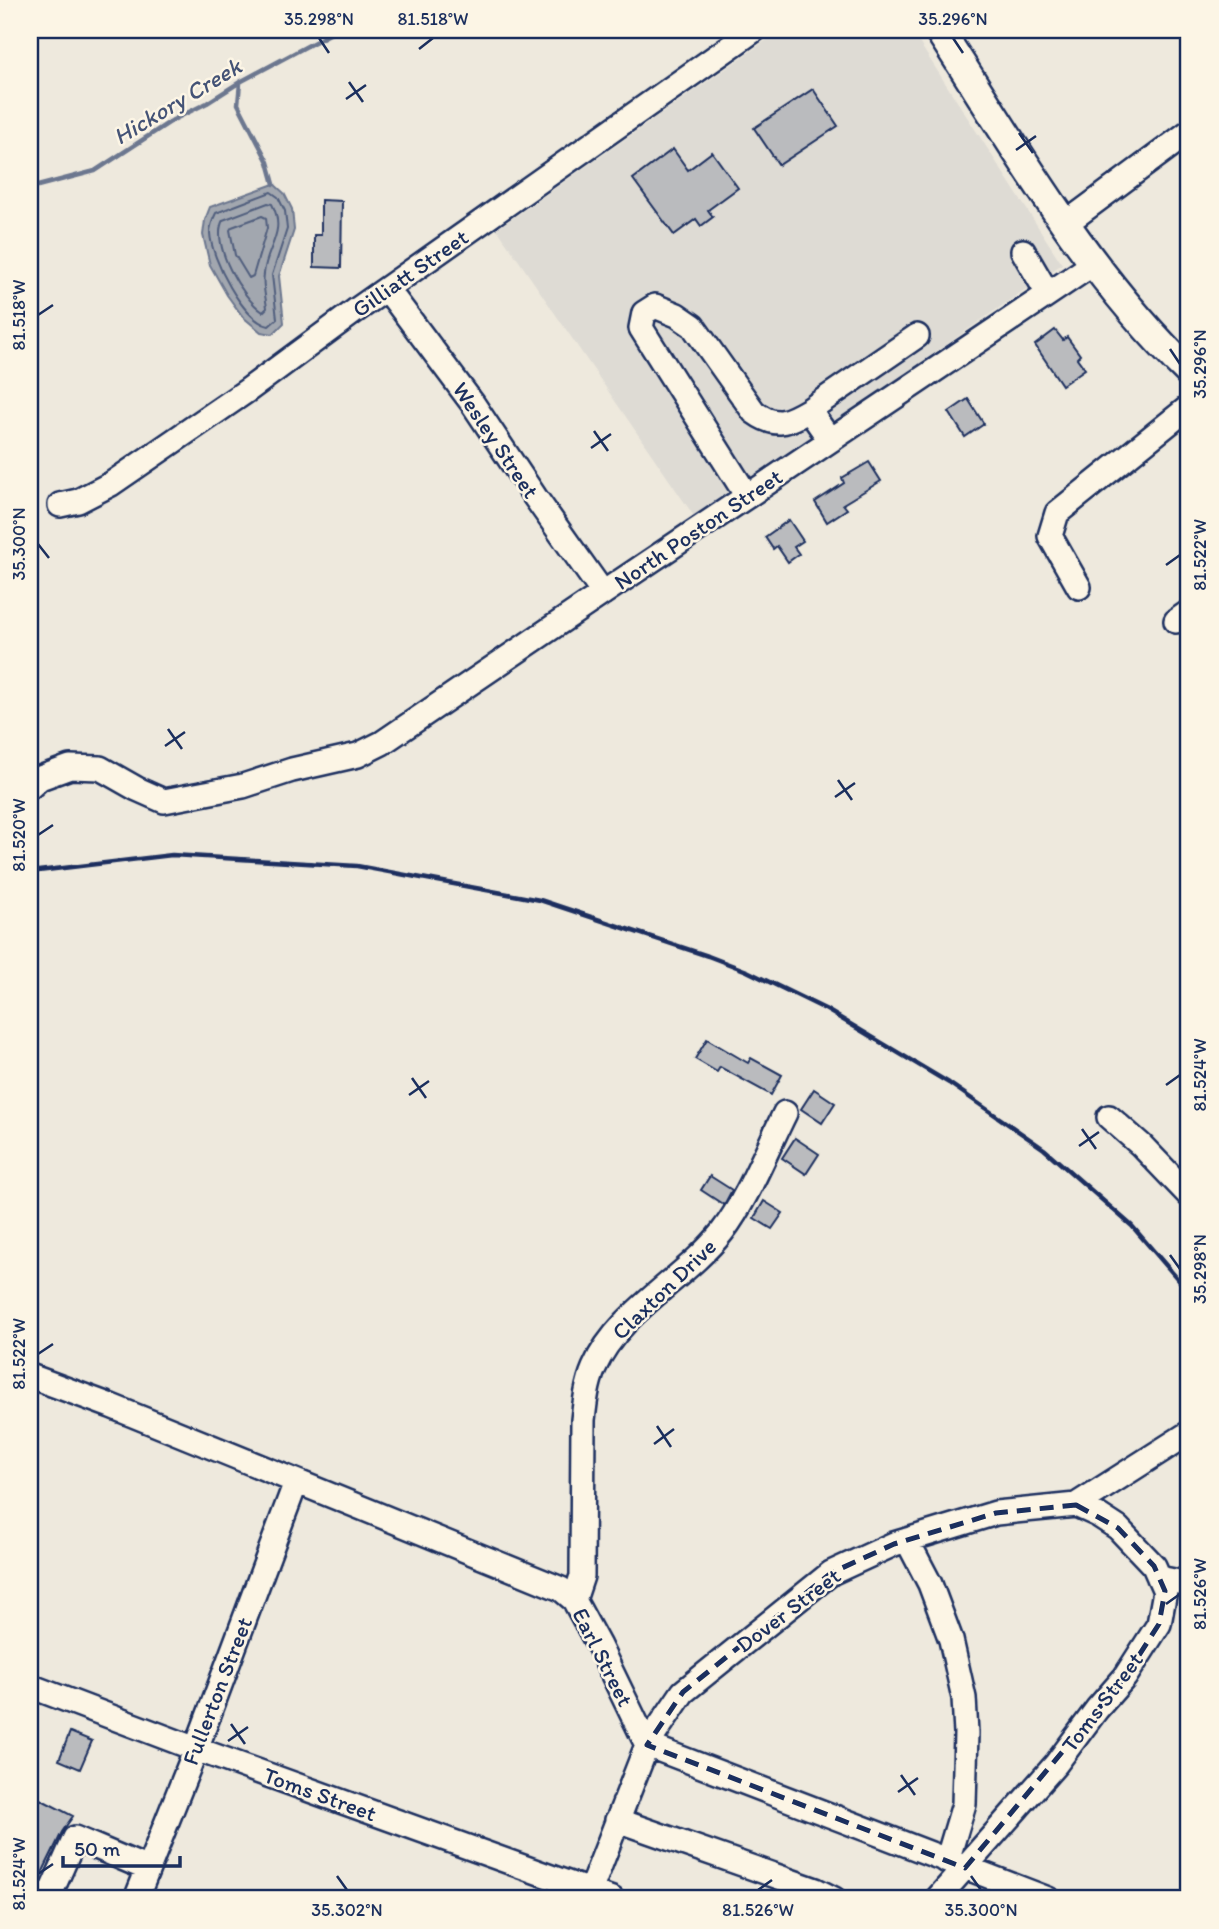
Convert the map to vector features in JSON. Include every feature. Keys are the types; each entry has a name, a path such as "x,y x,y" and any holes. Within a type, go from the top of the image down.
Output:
{"main road":[{"path":"939,30 1093,264 1136,317 1188,368"}],"street":[{"name":"Gilliatt Street","path":"60,505 78,501 111,484 248,390 754,30"},
{"path":"1065,224 1189,132"},
{"path":"1023,251 1048,294"},
{"name":"North Poston Street","path":"30,787 40,778 70,768 100,768 164,801 243,786 292,770 350,757 382,743 1093,264"},
{"name":"Wesley Street","path":"387,289 467,396 534,498 603,593"},
{"path":"747,496 641,328 645,313 655,306 677,315 692,326 754,412 766,421 782,423 809,410 917,336"},
{"path":"1079,587 1050,536 1057,513 1189,407"},
{"path":"809,410 830,440"},
{"name":"Claxton Drive","path":"574,1600 582,1576 583,1420 593,1370 601,1353 633,1315 686,1270 723,1231 785,1113"},
{"path":"1109,1117 1189,1195"},
{"name":"Earl Street","path":"30,1376 111,1406 561,1589 574,1600 647,1745"},
{"name":"Dover Street","path":"596,1897 617,1821 647,1745 683,1692 831,1573 894,1544 996,1513 1076,1505 1189,1433"},
{"name":"Fullerton Street","path":"136,1899 196,1749 296,1482"},
{"path":"1076,1505 1118,1528 1154,1566 1159,1577 1189,1584"},
{"path":"907,1540 930,1584 951,1640 964,1698 964,1804 956,1865"},
{"name":"Toms Street","path":"937,1899 956,1865 1056,1764 1125,1677 1159,1624 1165,1591 1159,1577"},
{"name":"Toms Street","path":"30,1686 596,1897"},
{"path":"647,1745 1048,1899"},
{"path":"617,1821 816,1890 834,1899"},
{"path":"48,1899 75,1838 148,1869"}],"highlighted area":[{"path":"1076,1505 1118,1528 1154,1566 1165,1591 1159,1624 1125,1677 965,1868 647,1745 683,1692 831,1573 894,1544 996,1513"}],"shaded area":[{"path":"781,30 911,30 1062,264 696,519 497,229"}],"water":[{"path":"274,184 284,193 292,209 294,230 279,276 284,323 273,334 261,332 243,317 227,295 210,265 203,235 210,207"}],"building":[{"path":"813,89 838,126 779,165 754,128"},
{"path":"673,149 688,170 712,152 738,188 708,210 713,217 701,226 696,219 674,235 633,179"},
{"path":"321,200 342,201 341,268 314,267 314,235 321,235"},
{"path":"1055,330 1063,340 1067,337 1080,355 1077,358 1085,369 1062,385 1035,345"},
{"path":"968,399 984,424 965,437 949,412"},
{"path":"869,462 881,481 843,504 847,509 827,522 815,502 844,483 842,478"},
{"path":"789,520 803,541 794,547 799,554 788,562 777,546 773,549 765,537"},
{"path":"707,1039 748,1063 751,1058 782,1075 771,1095 720,1067 717,1072 695,1059"},
{"path":"814,1089 835,1103 822,1123 801,1109"},
{"path":"795,1138 819,1154 806,1174 782,1158"},
{"path":"710,1176 732,1190 724,1205 701,1190"},
{"path":"764,1201 783,1213 772,1229 754,1218"},
{"path":"70,1732 92,1741 80,1769 59,1760"},
{"path":"40,1799 73,1816 62,1832 30,1898 30,1819"}],"waterway":[{"name":"Hickory Creek","path":"30,188 95,171 173,120 337,30"},
{"path":"240,83 238,104 268,162 274,184"}],"railway":[{"path":"30,872 172,855 357,866 540,900 708,956 747,971 825,1009 949,1083 1044,1149 1132,1226 1189,1292"}]}
